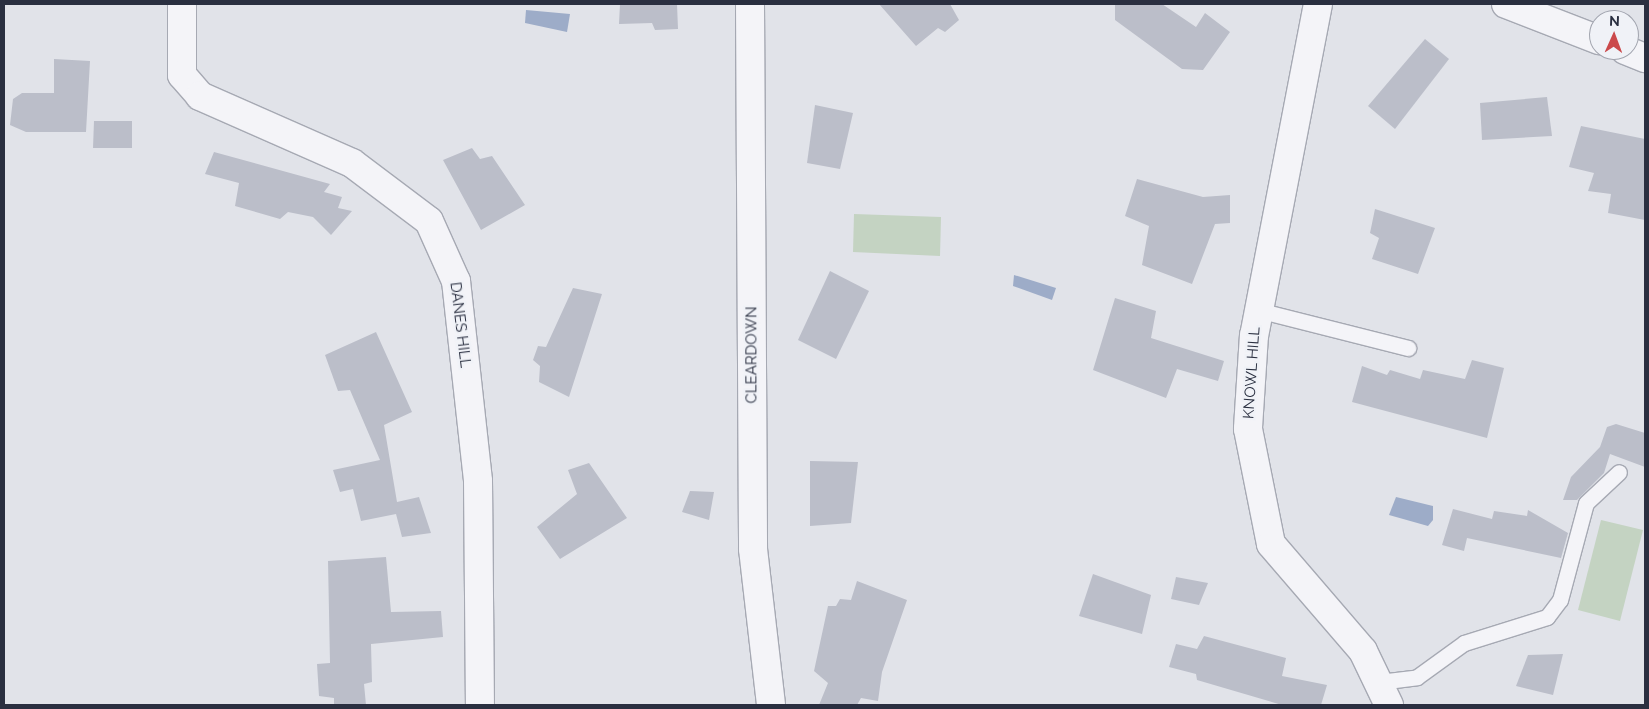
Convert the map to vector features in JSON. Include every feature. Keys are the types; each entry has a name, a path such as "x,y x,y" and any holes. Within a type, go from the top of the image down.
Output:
{"street":[{"name":"DANES HILL","path":"182,4 182,75 200,96 352,163 429,221 456,281 478,482 480,705"},
{"name":"CLEARDOWN","path":"750,4 753,549 771,705"},
{"name":"KNOWL HILL","path":"1318,4 1258,310 1248,429 1271,544 1363,651 1384,694"},
{"path":"1506,4 1589,36"}],"lane":[{"path":"1258,310 1408,348"},
{"path":"1384,694 1417,677 1464,643 1547,617 1560,600 1586,503 1619,472"}],"green space":[{"path":"854,214 941,217 940,256 853,252"},
{"path":"1601,520 1643,530 1620,621 1578,610"}],"water":[{"path":"526,10 570,14 567,32 525,23"},
{"path":"1014,275 1056,288 1052,300 1013,286"},
{"path":"1396,497 1433,506 1433,520 1428,526 1389,515"}],"building":[{"path":"620,4 677,4 678,29 655,30 652,23 619,24"},
{"path":"879,4 950,4 959,20 945,32 938,28 916,46"},
{"path":"1115,4 1162,4 1196,27 1205,13 1230,32 1203,70 1182,69 1115,20"},
{"path":"1425,39 1449,59 1395,129 1368,106"},
{"path":"54,59 90,61 86,132 26,132 10,125 13,99 22,93 54,93"},
{"path":"1547,97 1552,136 1482,140 1480,103"},
{"path":"815,105 853,113 840,169 807,163"},
{"path":"94,121 132,121 132,148 93,148"},
{"path":"1581,126 1645,139 1645,220 1608,213 1611,194 1588,191 1594,173 1569,167"},
{"path":"472,148 480,159 492,156 525,205 481,230 443,160"},
{"path":"214,152 330,184 324,192 342,197 338,208 352,211 331,235 313,217 288,212 280,219 235,206 239,183 205,174"},
{"path":"1137,179 1203,197 1230,195 1230,223 1215,224 1192,284 1142,265 1149,226 1125,216"},
{"path":"1375,209 1435,228 1418,274 1372,259 1379,238 1370,233"},
{"path":"830,271 869,291 836,359 798,340"},
{"path":"573,288 602,294 569,397 539,382 540,366 533,360 538,346 546,347"},
{"path":"1115,298 1156,311 1151,338 1224,361 1218,381 1177,369 1166,398 1093,370"},
{"path":"376,332 412,412 384,425 397,502 419,497 431,533 402,537 396,514 361,521 353,489 340,492 333,470 380,460 350,390 338,391 325,355"},
{"path":"1472,360 1504,368 1487,438 1352,402 1362,366 1387,375 1390,370 1420,379 1423,370 1465,379"},
{"path":"1616,424 1645,433 1645,467 1610,454 1604,473 1577,500 1563,500 1571,477 1600,447 1607,427"},
{"path":"810,461 858,462 851,523 810,526"},
{"path":"589,463 627,518 560,559 537,527 577,494 568,470"},
{"path":"690,491 714,492 709,520 682,512"},
{"path":"1453,509 1492,519 1494,511 1527,516 1528,510 1568,533 1561,558 1467,538 1464,551 1442,545"},
{"path":"386,557 391,612 441,611 443,637 371,644 372,682 364,684 366,705 334,705 334,698 319,696 317,664 330,663 328,561"},
{"path":"1093,574 1151,595 1142,634 1079,616"},
{"path":"1176,577 1208,583 1199,605 1171,599"},
{"path":"857,581 907,600 882,672 878,701 861,698 857,705 819,705 828,683 814,671 828,606 836,606 840,599 851,600"},
{"path":"1204,636 1286,658 1282,676 1327,685 1321,705 1282,705 1197,680 1196,674 1169,667 1176,644 1197,649"},
{"path":"1563,654 1553,695 1516,686 1528,655"}]}
